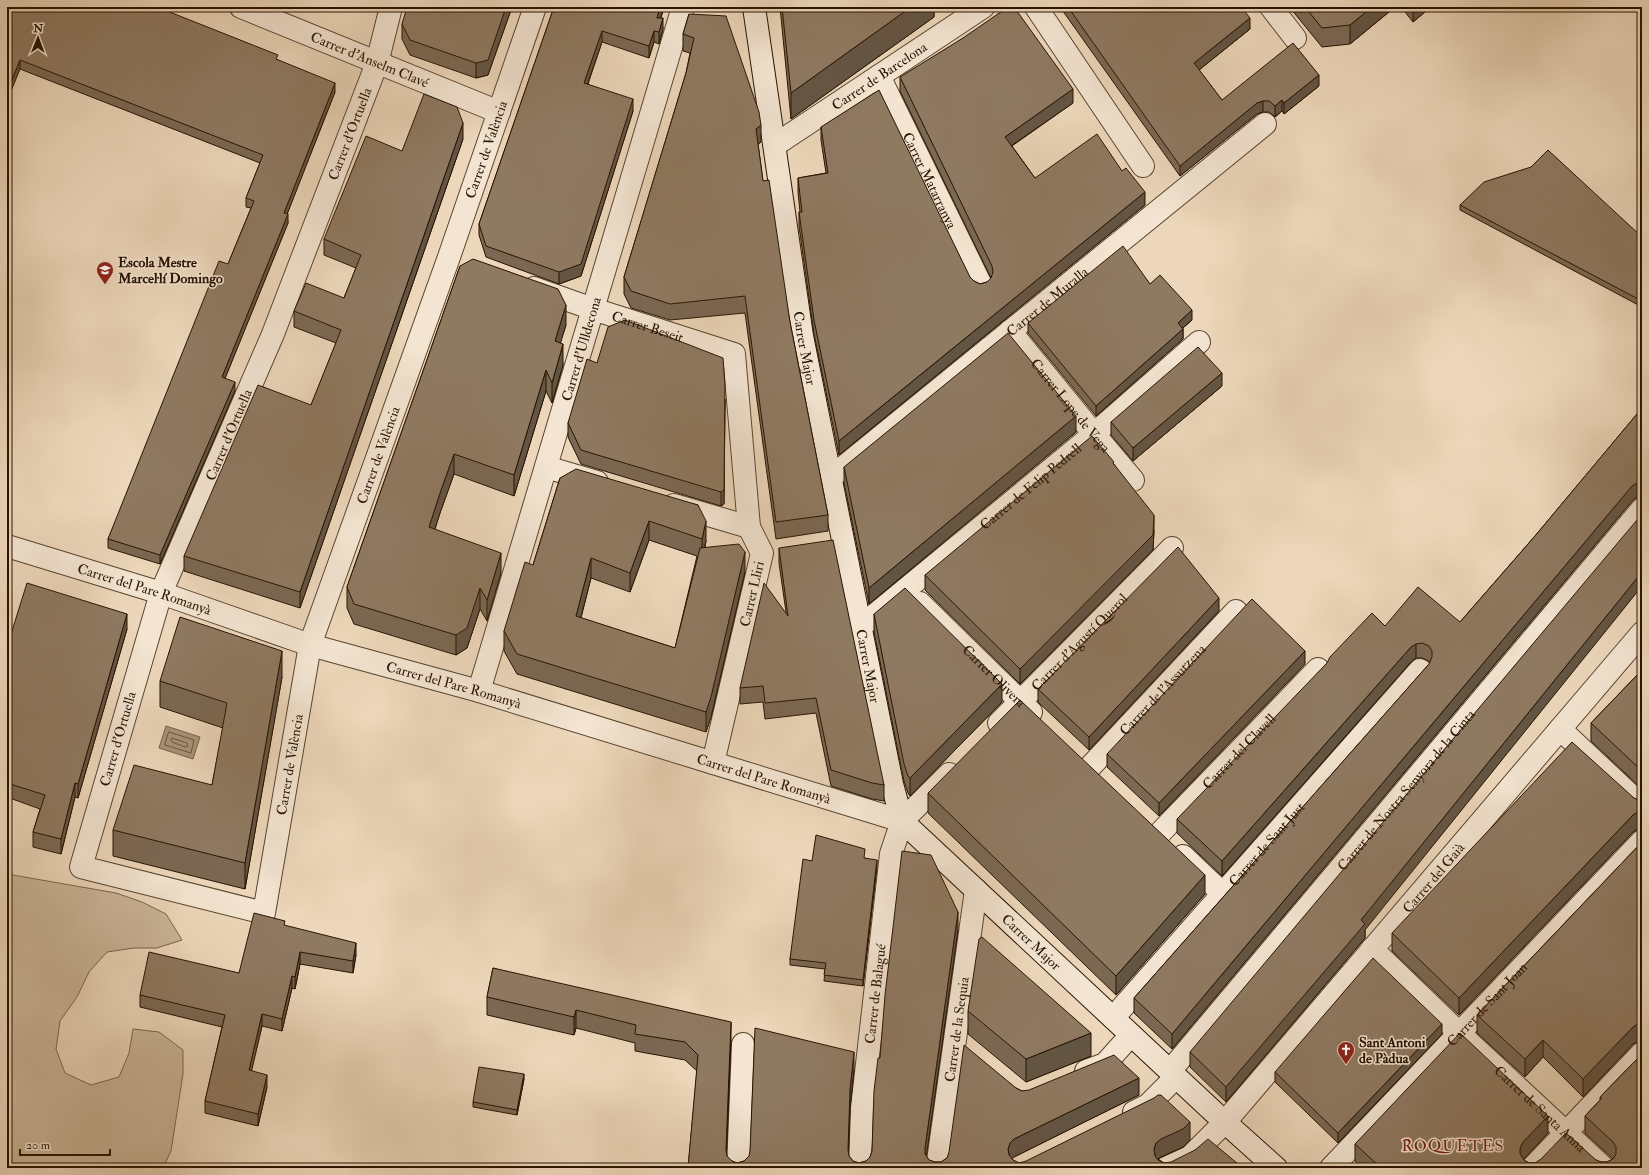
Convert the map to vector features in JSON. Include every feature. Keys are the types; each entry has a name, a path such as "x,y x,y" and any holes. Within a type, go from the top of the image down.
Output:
{"street":[{"name":"Carrer d'Anselm Clavé","path":"241,7 499,112"},
{"name":"Carrer d'Ortuella","path":"264,913 81,867 161,593 273,334 377,63 392,7"},
{"name":"Carrer de València","path":"264,913 310,645 449,257 535,7"},
{"name":"Carrer d'Ulldecona","path":"480,691 684,7"},
{"name":"Carrer Major","path":"754,7 802,336 892,784 902,821 1276,1168"},
{"name":"Carrer de Barcelona","path":"775,145 983,7"},
{"path":"1036,7 1143,166"},
{"path":"1271,7 1295,38"},
{"name":"Carrer Matarranya","path":"879,76 981,285"},
{"name":"Carrer de Muralla","path":"830,478 1264,124"},
{"path":"449,257 471,265"},
{"name":"Carrer Beseit","path":"514,280 593,309 734,354"},
{"name":"Carrer Lope de Vega","path":"1010,330 1133,480"},
{"name":"Carrer de Felip Pedrell","path":"860,627 1094,434 1199,342"},
{"name":"Carrer Lliri","path":"713,763 762,553 749,527 734,354"},
{"path":"546,467 614,487"},
{"path":"651,498 749,527"},
{"name":"Carrer de Nostra Senyora de la Cinta","path":"1119,1119 1148,1105 1642,509"},
{"path":"821,545 843,542"},
{"name":"Carrer del Pare Romanyà","path":"7,546 161,593 310,645 480,691 902,821"},
{"name":"Carrer d'Agustí Querol","path":"982,740 1172,548"},
{"path":"762,553 784,550"},
{"name":"Carrer Olivera","path":"906,589 1043,724"},
{"name":"Carrer de l'Assutzena","path":"1106,783 1084,762 1236,611"},
{"name":"Carrer del Gaià","path":"1166,1168 1190,1157 1225,1122 1642,632"},
{"name":"Carrer del Clavell","path":"1160,834 1318,669"},
{"name":"Carrer de Sant Just","path":"1113,1018 1420,670"},
{"path":"1560,729 1642,806"},
{"path":"902,821 961,761"},
{"path":"1143,818 1223,894"},
{"name":"Carrer de Balagué","path":"860,1168 862,1108 891,854 902,821"},
{"name":"Carrer de Sant Joan","path":"1331,1168 1642,841"},
{"name":"Carrer de la Sequia","path":"937,1168 976,890"},
{"name":"Carrer de Santa Anna","path":"1372,949 1459,1033 1604,1168"},
{"path":"1068,1078 1105,1064 1131,1035"},
{"path":"955,1038 972,1053"},
{"path":"738,1168 743,1044"},
{"path":"1532,1168 1642,1053"}],"shaded area":[{"path":"7,874 116,893 142,902 166,914 182,940 157,948 134,948 107,952 89,972 77,997 60,1021 56,1049 65,1073 91,1085 119,1077 129,1053 133,1029 159,1032 183,1050 183,1074 171,1151 163,1168 7,1168"}],"water":[{"path":"166,726 200,737 193,759 159,748"}],"building":[{"path":"7,7 157,7 278,55 276,59 335,83 284,213 288,214 222,377 235,382 160,555 108,539 219,261 228,264 254,201 246,198 263,155 20,60 7,92"},
{"path":"407,7 506,7 488,60 476,63 410,40 402,24"},
{"path":"554,7 660,7 657,18 663,18 659,32 654,31 649,46 602,31 584,83 633,99 581,264 559,272 486,246 479,224"},
{"path":"782,7 911,7 791,93"},
{"path":"1008,7 1014,7 1073,89 1005,137 1035,178 1097,134 1122,171 1126,168 1145,192 839,441 814,320 799,212 802,212 798,178 828,173 821,127 879,90 970,277 980,284 987,282 991,278 993,272 992,266 900,77 963,38"},
{"path":"1068,7 1241,7 1250,18 1194,63 1222,100 1293,43 1319,75 1284,103 1282,100 1275,106 1269,101 1257,103 1180,166"},
{"path":"1305,7 1372,7 1350,25 1322,28"},
{"path":"689,14 726,16 759,112 761,125 756,129 763,181 769,180 790,322 828,515 776,522 745,296 670,304 631,291 624,277 686,73 694,38 683,34"},
{"path":"424,94 457,107 463,123 300,592 184,556 258,385 311,405 341,330 294,311 306,283 344,298 361,255 324,239 366,136 402,151"},
{"path":"1548,150 1642,237 1642,301 1460,205 1484,182 1531,167"},
{"path":"1123,246 1150,284 1160,275 1192,310 1178,323 1183,329 1096,406 1028,323"},
{"path":"473,259 558,289 566,305 555,341 563,344 552,383 546,370 514,475 454,454 440,493 429,527 501,553 487,600 480,588 467,628 456,635 354,604 347,587 460,266"},
{"path":"625,320 723,358 725,385 724,490 721,492 581,450 568,423 587,359 597,363 608,327"},
{"path":"1008,333 1076,416 869,588 844,467"},
{"path":"1198,347 1222,373 1133,448 1111,422"},
{"path":"1642,408 1642,482 1632,486 1172,1034 1134,998 1429,664 1432,657 1432,651 1429,646 1422,643 1411,647 1222,861 1177,819 1327,663 1330,657 1372,613 1385,626 1418,587 1460,622 1535,536"},
{"path":"1092,436 1114,462 1113,463 1154,515 1153,535 1020,669 925,575"},
{"path":"576,469 698,505 706,521 702,539 649,521 630,573 591,558 576,616 675,648 700,548 739,544 745,552 711,697 706,712 517,654 504,631 525,562 533,565 560,478"},
{"path":"1642,514 1642,572 1361,920 1365,924 1226,1087 1190,1052"},
{"path":"833,540 884,785 872,783 831,770 816,698 765,703 763,686 740,688 764,583 788,616 779,548"},
{"path":"1178,547 1219,598 1089,737 1038,689"},
{"path":"27,583 127,614 78,784 75,783 61,839 33,832 45,795 7,783 7,647"},
{"path":"905,588 1002,684 910,778 904,764 874,614"},
{"path":"1252,599 1305,651 1159,803 1107,754"},
{"path":"180,617 282,651 245,863 113,830 134,765 212,785 227,703 160,681"},
{"path":"1642,670 1642,771 1591,723"},
{"path":"1020,700 1205,875 1116,976 928,793"},
{"path":"1572,742 1634,798 1642,801 1642,811 1633,815 1459,998 1392,933"},
{"path":"816,835 865,849 864,858 877,860 863,980 824,975 826,963 790,959 803,859 812,861"},
{"path":"1642,842 1642,1023 1639,1023 1633,1027 1583,1079 1543,1040 1525,1059 1477,1015"},
{"path":"902,851 931,855 958,912 925,1148 925,1154 929,1160 941,1162 947,1158 949,1152 964,1045 1016,1088 1022,1091 1029,1090 1114,1055 1139,1078 1014,1139 1010,1143 1008,1149 1009,1155 1013,1160 1019,1163 1026,1161 1158,1095 1161,1095 1190,1122 1183,1129 1161,1139 1156,1143 1154,1149 1155,1156 1158,1160 1164,1163 1171,1162 1195,1150 1208,1139 1243,1168 688,1168 698,1055 685,1042 635,1034 636,1025 576,1010 574,1017 487,997 493,968 731,1022 726,1150 727,1156 732,1161 737,1163 744,1161 749,1156 750,1151 755,1028 854,1052 850,1090 848,1150 849,1156 853,1161 859,1163 866,1161 870,1157 872,1151 874,1091 878,1058 880,1058 885,995"},
{"path":"254,913 285,921 284,925 356,943 353,961 300,952 295,977 292,976 282,1019 262,1014 249,1070 267,1075 258,1114 205,1101 225,1015 140,995 149,952 239,973"},
{"path":"982,937 1091,1033 1026,1059 968,1011 979,939"},
{"name":"Sant Antoni de Pàdua","path":"1373,958 1442,1024 1338,1133 1275,1072"},
{"path":"1460,1033 1548,1116 1523,1142 1520,1148 1520,1154 1524,1160 1529,1163 1535,1163 1541,1159 1566,1133 1596,1160 1607,1162 1613,1159 1616,1154 1616,1147 1613,1142 1585,1116 1602,1098 1600,1097 1642,1054 1642,1168 1381,1168 1355,1144"},
{"path":"479,1067 524,1074 517,1110 473,1102"}],"place":[{"name":"Escola Mestre Marcel·lí Domingo","path":"105,285"},
{"name":"Sant Antoni de Pàdua","path":"1346,1065"}],"district":[{"name":"ROQUETES","path":"1453,1146"}]}
